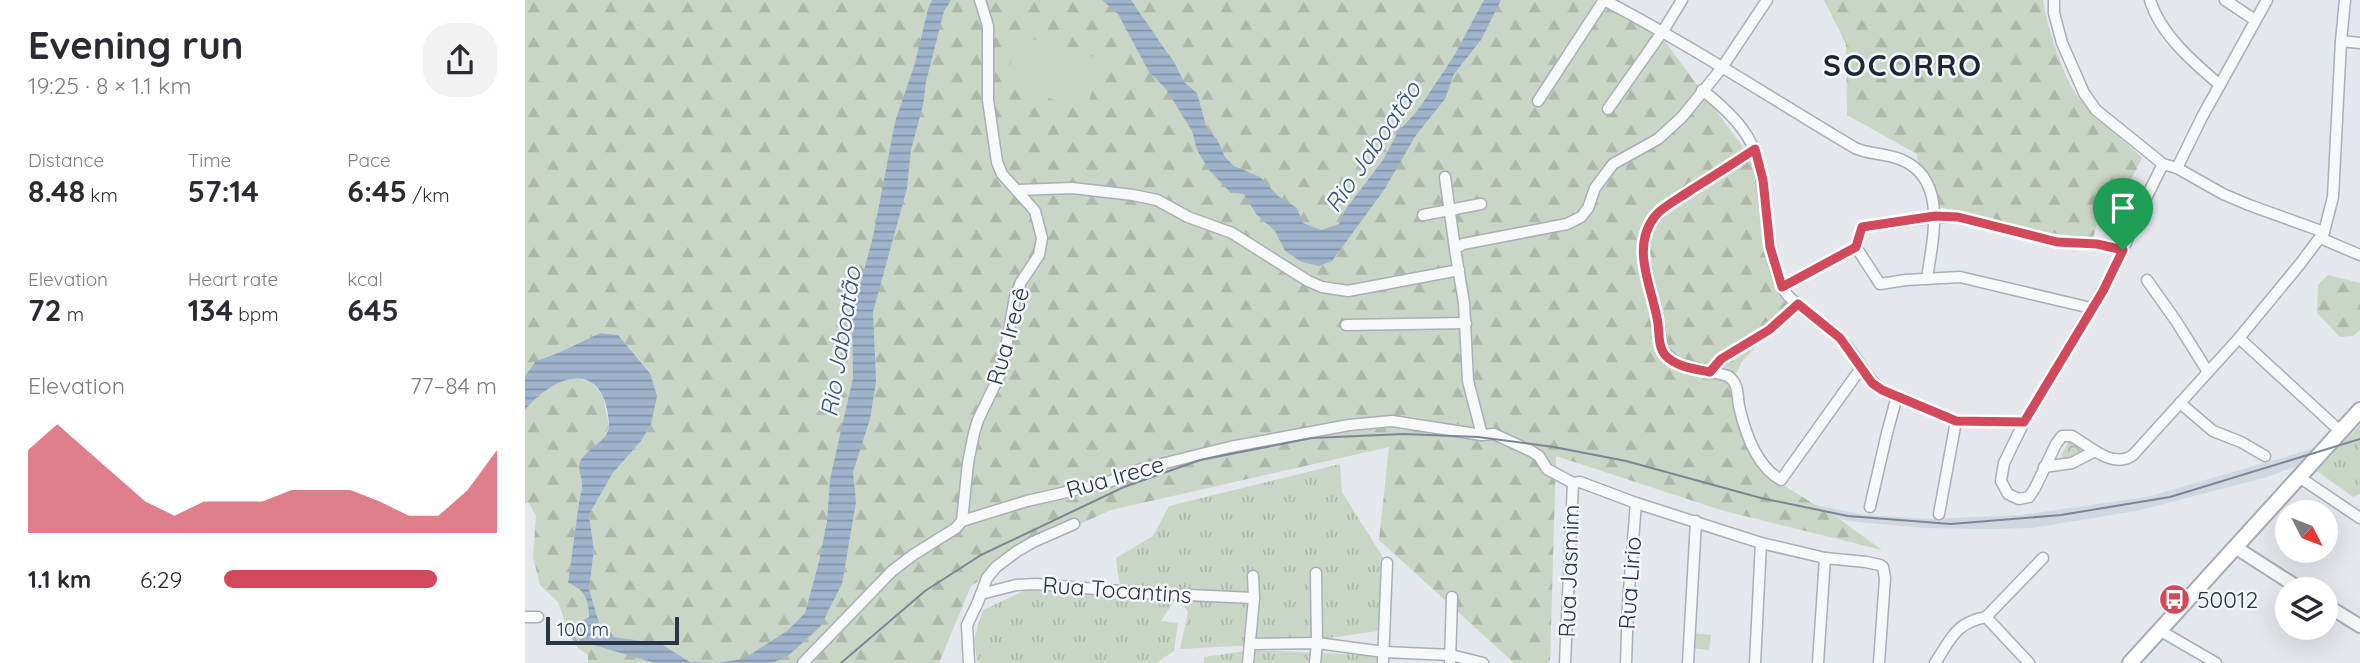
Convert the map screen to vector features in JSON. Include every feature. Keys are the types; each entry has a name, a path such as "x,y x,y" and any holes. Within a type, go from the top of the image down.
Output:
{"main road":[{"path":"2130,663 2360,410"}],"street":[{"name":"Rua Irecê","path":"963,521 968,463 974,433 1002,370 1015,297 1042,247 1039,220 1035,211 1002,174 993,148 988,100 988,26 980,0"},
{"path":"1538,101 1604,0 1663,31 1721,69 1855,148 1872,155 1902,159 1915,167 1931,192 1935,216 1927,279"},
{"path":"1608,109 1682,0"},
{"path":"1455,249 1463,244 1553,228 1575,221 1588,208 1595,188 1613,164 1667,132 1682,117 1721,69 1767,0"},
{"path":"2055,0 2057,29 2088,100 2097,110 2163,164 2322,235 2360,255"},
{"path":"2150,0 2162,24 2175,40 2195,63 2220,85"},
{"path":"2225,0 2255,20"},
{"path":"2178,169 2202,117 2267,0"},
{"path":"2163,164 2111,276 2024,422 2004,463 2001,481 2004,489 2013,498 2029,496 2062,436 2072,436 2095,451 2116,459 2127,459 2239,338 2322,235 2329,219 2334,187 2345,0"},
{"path":"2341,41 2360,43"},
{"path":"1702,90 1738,122 1755,149 1763,180 1770,247 1782,287 1798,304 1840,338 1872,383 1956,421 2024,422"},
{"path":"1755,149 1663,209 1650,224 1643,246 1645,271 1663,351 1677,363 1728,376 1734,382 1756,455 1761,463 1781,480 1861,368"},
{"path":"1444,177 1466,323 1468,381 1482,435"},
{"path":"1018,190 1072,188 1133,195 1157,201 1188,217 1232,233 1322,287 1348,291 1459,270"},
{"path":"1423,215 1481,204"},
{"path":"1782,287 1856,247 1862,227 1935,216 1975,220 2057,242 2097,244 2123,250"},
{"path":"1856,247 1880,284 1960,277 2091,308"},
{"path":"2147,280 2208,372"},
{"path":"1710,372 1721,359 1769,330 1798,304"},
{"path":"1346,325 1466,323"},
{"path":"2239,338 2340,431"},
{"path":"1870,508 1898,396"},
{"path":"2180,403 2213,431 2266,456"},
{"name":"Rua Irece","path":"803,663 892,571 963,521 1027,501 1106,482 1154,465 1230,447 1349,425 1392,421 1482,435 1494,434 1531,451 1539,456 1547,469 1573,482"},
{"path":"1939,513 1956,421"},
{"path":"2044,467 2072,463 2095,451"},
{"path":"2299,477 2360,518"},
{"name":"Rua Jasmim","path":"1565,663 1573,482 1592,485 1636,503 1761,543 1825,558 1876,563 1883,567 1885,578 1879,663"},
{"name":"Rua Lirio","path":"1626,663 1627,603 1636,503"},
{"path":"1688,663 1696,522"},
{"name":"Rua Tocantins","path":"968,663 967,625 986,578 996,567 1033,542 1074,524"},
{"path":"1755,663 1761,543"},
{"path":"2235,547 2282,577"},
{"path":"1818,663 1825,558"},
{"path":"1935,663 1960,627 1969,621 1986,617 2043,558"},
{"path":"1383,658 1387,563"},
{"path":"1315,663 1317,573"},
{"path":"1248,663 1254,598 1253,576"},
{"name":"Rua Tocantins","path":"981,594 1016,585 1036,584 1254,598"},
{"path":"1451,659 1452,597"},
{"path":"2338,612 2360,626"},
{"path":"525,617 538,617"},
{"path":"1986,617 2029,663"},
{"path":"2159,630 2216,663"},
{"path":"1251,644 1317,643 1383,658 1451,659 1483,663"}],"shaded area":[{"path":"1418,430 1543,439 1616,453 1802,502 1865,515 1931,519 2021,515 2147,497 2360,435 2360,443 2267,477 2141,510 2032,528 1985,529 1924,528 1810,514 1616,467 1522,449 1379,438 1326,444 1240,460 1131,492 994,557 921,609 855,663 821,663 906,590 991,535 1031,516 1151,471 1211,455 1315,436"}],"green space":[{"path":"525,0 1594,0 1664,40 1753,161 1790,308 1741,363 1732,385 1768,476 1842,521 1882,550 1724,511 1556,456 1550,663 1514,663 1379,540 1389,447 1111,510 1034,545 971,586 939,663 588,663 588,655 578,648 569,634 558,602 540,585 533,557 536,516 529,503 525,503 525,410 537,396 552,385 571,377 591,382 603,396 609,426 602,442 583,457 579,466 583,486 568,583 578,588 588,600 588,615 580,641 628,639 615,637 600,626 589,589 594,550 589,515 612,474 641,441 651,424 650,372 618,335 600,333 537,361 525,376","holes":["830,480 822,623 793,625 805,613 819,561 827,521"]},
{"path":"1824,0 2043,0 2056,51 2078,97 2142,158 2123,196 2127,202 2123,213 2097,224 2093,238 2041,232 1939,207 1936,189 1918,166 1917,154 1847,115 1846,44"},
{"path":"1019,35 1101,59 1087,109 1004,85"},
{"path":"2328,275 2360,283 2360,330 2353,336 2340,337 2317,313 2318,285"},
{"path":"2360,425 2360,494 2353,497 2317,471"},
{"path":"2071,438 2088,449 2069,461 2064,461 2061,455"},
{"path":"1340,464 1342,492 1384,559 1385,630 1294,643 1180,649 1188,612 1171,587 1120,586 1116,558 1153,536 1169,506"},
{"path":"1028,589 1174,601 1161,621 1178,623 1174,651 1156,663 977,663 974,639 983,610"},
{"path":"1691,633 1711,635 1709,650 1689,648"},
{"path":"1252,650 1384,656 1382,663 1204,663 1204,657"}],"water":[{"path":"932,0 951,0 944,11 926,82 911,150 907,188 873,312 876,381 870,419 853,472 856,502 842,584 820,627 788,656 772,663 716,663 743,659 787,631 805,613 819,561 827,521 830,479 853,378 852,314 873,237 895,122"},
{"path":"1102,0 1131,0 1175,64 1184,82 1197,93 1207,129 1217,139 1225,157 1234,166 1260,177 1278,196 1297,208 1303,223 1321,230 1339,224 1345,210 1383,160 1398,132 1418,110 1454,56 1484,0 1501,0 1481,40 1454,74 1445,99 1416,135 1384,190 1332,261 1319,266 1302,262 1285,251 1275,231 1256,214 1244,194 1231,193 1209,170 1197,150 1192,131 1166,89 1149,72 1118,14"},
{"path":"600,333 618,335 650,373 657,396 651,424 641,441 612,474 589,515 594,550 589,589 600,626 615,637 661,644 690,662 716,663 655,663 580,641 573,625 589,617 588,605 582,592 568,583 582,489 579,466 585,455 605,436 609,423 605,403 598,389 588,381 577,379 551,387 525,410 525,376 536,361"}],"tram line":[{"path":"841,663 925,591 981,555 1124,487 1200,460 1312,438 1404,434 1478,437 1554,447 1626,461 1761,498 1848,516 1951,524 2061,515 2170,497 2360,439"}],"place":[{"name":"50012","path":"2174,600"}],"district":[{"name":"SOCORRO","path":"1903,66"}],"route":[{"path":"1755,149 1763,180 1770,247 1782,287 1856,247 1862,227 1935,216 1975,220 2057,242 2097,244 2123,250 2103,291 2024,422 1956,421 1882,390 1872,383 1840,338 1798,304 1769,330 1721,359 1710,372 1677,363 1666,356 1661,345 1643,258 1646,234 1656,216 1669,204 1755,149"}],"water label":[{"name":"Rio Jaboatão","path":"1373,147"},
{"name":"Rio Jaboatão","path":"841,342"}]}
